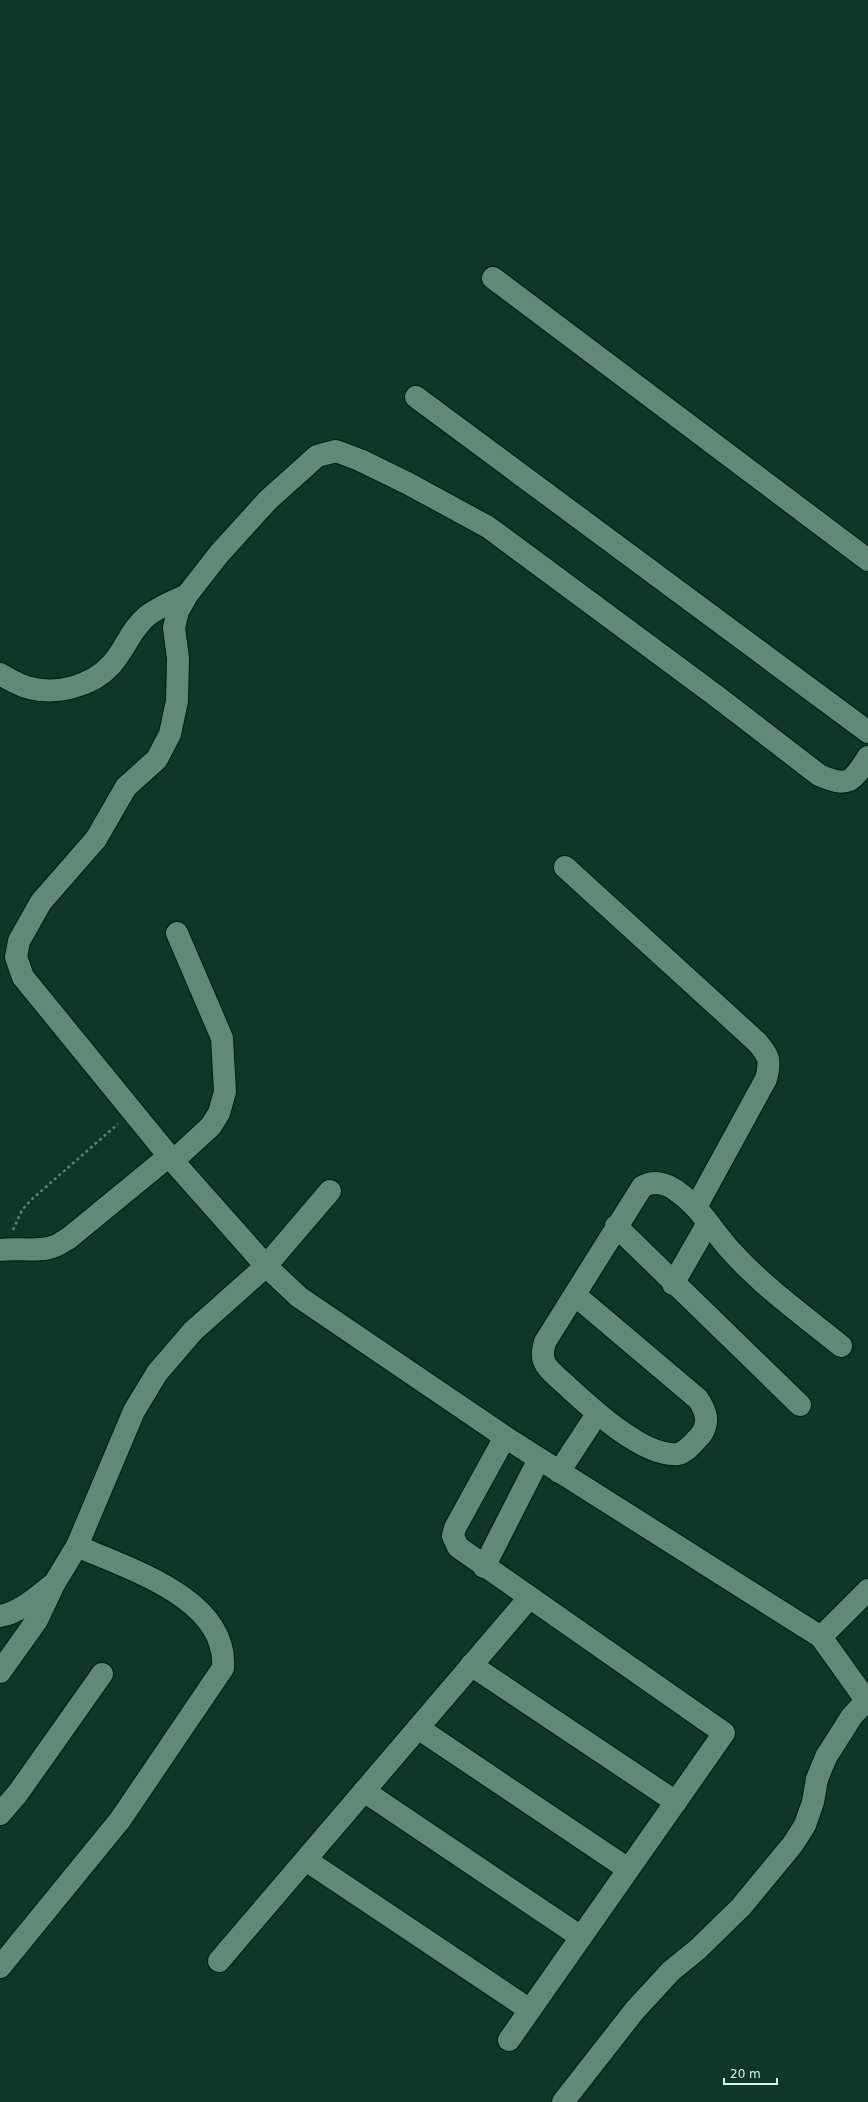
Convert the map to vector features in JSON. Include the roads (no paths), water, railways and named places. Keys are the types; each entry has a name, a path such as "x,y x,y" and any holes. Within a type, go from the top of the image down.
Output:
{"street":[{"path":"493,278 868,560"},
{"path":"416,397 868,732"},
{"path":"563,2102 634,2010 671,1971 698,1949 741,1907 793,1844 805,1825 813,1802 817,1779 826,1757 852,1716 867,1699 821,1637 539,1459 298,1297 266,1266 171,1158 23,977 16,957 19,941 41,902 96,839 126,787 157,759 170,734 177,700 178,658 174,628 178,611 187,595 218,554 268,500 317,456 336,451 360,460 400,480 488,527 715,695 819,775 836,782 847,782 858,773 868,757"},
{"path":"0,674 29,688 49,691 74,687 95,679 111,665 146,616 162,606 187,595"},
{"path":"565,868 757,1042 766,1053 770,1061 766,1079 702,1215 673,1284"},
{"path":"6,1249 35,1249 54,1247 69,1238 211,1126 219,1113 225,1092 222,1038 177,933"},
{"path":"575,1295 698,1399 705,1408 707,1422 693,1444 679,1454 664,1453 627,1436 597,1414 546,1365 542,1354 545,1342 616,1226 642,1187 650,1182 661,1184 677,1191 702,1215 733,1253 765,1284 841,1346"},
{"path":"0,1672 37,1620 54,1584 77,1546 134,1412 157,1373 193,1331 266,1266 330,1191"},
{"path":"616,1226 673,1284 800,1405"},
{"path":"559,1472 597,1414"},
{"path":"506,1437 465,1509 453,1536 458,1547 484,1567 724,1733 508,2040"},
{"path":"484,1567 539,1459"},
{"path":"0,1967 120,1820 223,1668 224,1660 218,1637 207,1618 193,1604 170,1589 77,1546"},
{"path":"0,1616 26,1605 54,1584"},
{"path":"219,1961 529,1598"},
{"path":"821,1637 866,1600"},
{"path":"472,1665 676,1802"},
{"path":"0,1814 18,1793 102,1674"},
{"path":"418,1728 628,1869"},
{"path":"364,1791 581,1937"},
{"path":"306,1860 530,2010"}]}
